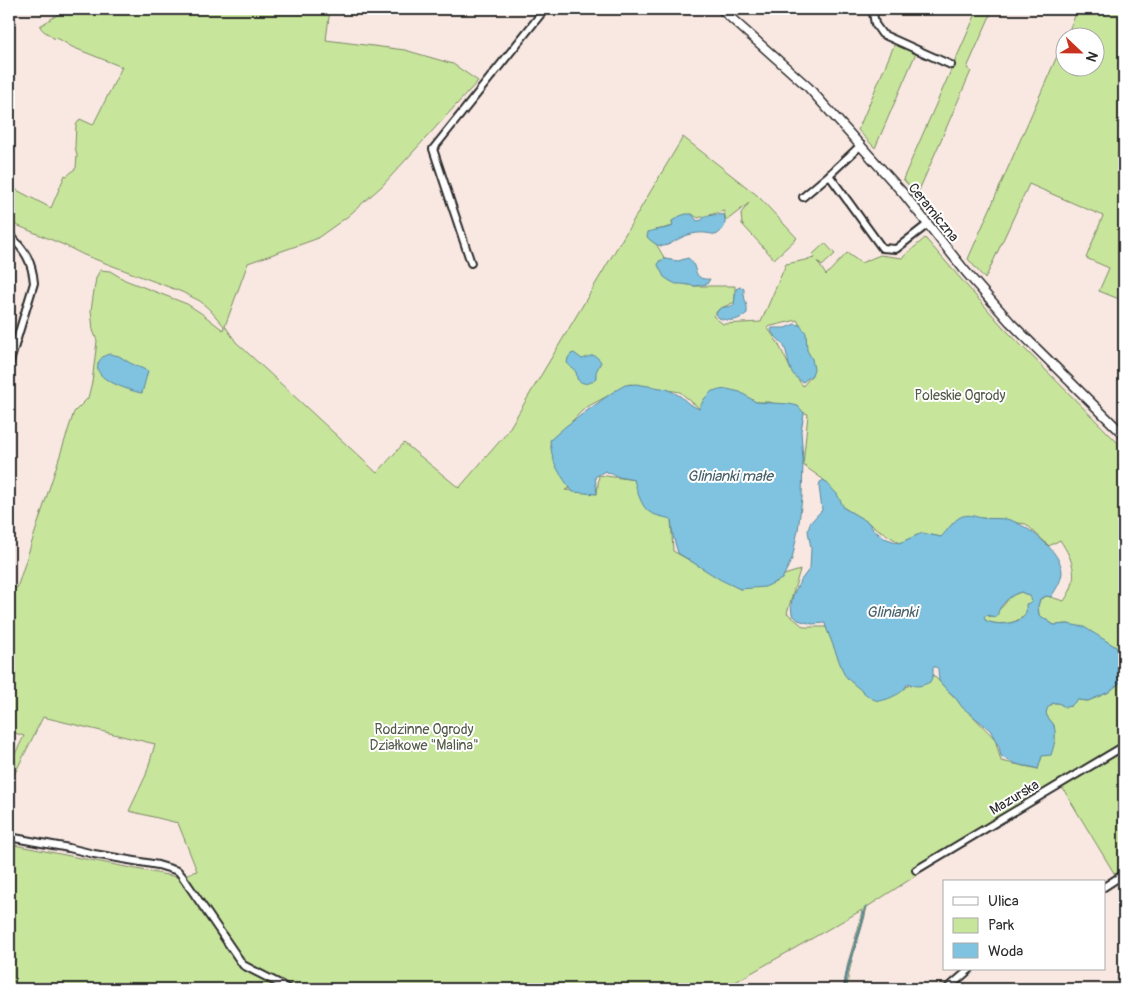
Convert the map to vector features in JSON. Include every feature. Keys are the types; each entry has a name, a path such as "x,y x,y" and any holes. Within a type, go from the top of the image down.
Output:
{"street":[{"path":"471,263 433,148 545,9"},
{"name":"Ceramiczna","path":"721,9 808,87 903,193 966,272 1010,322 1124,435"},
{"path":"875,9 873,13 875,24 882,34 951,65"},
{"path":"803,197 861,145"},
{"path":"829,175 882,248 896,249 928,224"},
{"path":"9,234 23,249 33,270 34,283 9,365"},
{"path":"9,270 9,283"},
{"name":"Mazurska","path":"916,870 1124,746"},
{"path":"9,836 158,865 178,871 243,965 288,989"},
{"path":"1106,886 1124,874"},
{"path":"947,989 969,970"}],"green space":[{"path":"58,9 330,9 326,40 405,50 453,64 478,81 382,186 347,217 316,239 248,263 225,326 236,342 377,473 404,443 459,488 506,434 683,137 758,196 797,238 774,259 742,224 741,213 749,203 726,221 724,211 698,218 692,214 672,221 673,226 649,232 665,259 658,265 670,281 695,286 735,286 735,302 719,309 713,316 723,324 761,322 786,264 815,258 812,255 825,243 835,254 822,266 817,261 826,275 847,253 861,263 880,255 902,258 925,238 1003,327 1124,449 1124,742 1035,796 1033,794 1031,802 867,907 850,969 847,989 843,989 848,962 862,910 723,989 9,989 9,844 177,877 197,871 178,823 129,811 146,775 155,744 43,717 12,779 9,778 9,766 24,736 9,731 9,586 17,588 74,412 88,398 97,341 93,330 91,310 96,278 100,270 110,271 125,280 187,304 223,330 224,326 200,301 182,292 84,255 9,222 9,186 51,208 65,175 67,176 76,168 76,125 80,119 93,125 122,67 72,47 59,39 53,38 42,30 40,26 59,13","holes":["797,320 800,325 812,375 803,386 791,370 778,343 767,327","630,384 680,392 700,409 769,402 808,414 803,465 824,480 838,504 900,543 922,533 941,537 982,518 1026,524 1049,546 1060,540 1072,563 1072,585 1064,601 1047,596 1040,599 1038,606 1039,615 1054,625 1068,624 1116,647 1109,692 1088,701 1077,700 1071,706 1054,703 1048,707 1046,715 1054,725 1055,742 1042,756 1038,769 1001,761 995,739 933,675 876,700 849,680 826,627 804,627 787,613 800,570 740,589 673,551 671,519 635,480 599,475 597,494 565,490 570,488 550,443 585,408"]},
{"path":"978,9 993,9 967,68 971,71 917,195 903,179"},
{"path":"1078,9 1124,9 1124,171 1121,177 1124,179 1124,301 1099,291 1109,268 1086,258 1103,216 1029,184 985,279 968,259 1056,59 1056,78 1106,78 1106,28 1070,28"},
{"path":"895,43 916,53 875,148 858,130"},
{"path":"1021,592 1030,596 1032,602 1020,619 1005,624 985,620 984,617 987,615 990,617 1004,605 1010,596"},
{"path":"1124,751 1124,881 1120,883 1062,787"}],"water":[{"path":"686,214 692,214 697,221 702,220 704,217 724,215 725,224 723,229 716,235 693,234 662,246 647,237 648,232 673,226 672,221"},
{"path":"688,258 700,278 710,279 707,284 695,286 676,284 664,277 658,265 659,261 665,259 678,261"},
{"path":"740,287 744,289 747,313 741,318 734,320 719,318 716,314 720,309 734,305 736,289"},
{"path":"795,324 800,325 806,333 807,350 812,359 814,369 812,375 803,382 793,374 785,348 771,330 772,328 785,328"},
{"path":"574,353 582,359 595,356 601,362 596,372 596,378 591,382 584,383 579,381 575,371 567,363 568,358"},
{"path":"110,354 119,356 148,371 142,393 114,384 100,374 98,371 99,362 102,357"},
{"name":"Glinianki małe","path":"636,384 667,389 699,409 704,399 712,391 727,389 740,392 756,402 798,406 804,413 801,431 803,460 802,498 798,530 792,559 782,579 765,587 740,589 721,580 678,553 671,519 648,511 640,498 634,480 619,477 605,471 595,477 597,494 573,492 557,468 552,456 550,440 613,392 625,385"},
{"name":"Glinianki","path":"824,480 837,494 844,508 868,522 884,538 899,543 922,533 941,537 957,519 966,515 1014,521 1032,532 1056,556 1061,565 1062,573 1051,597 1046,596 1040,599 1038,606 1039,615 1054,625 1068,624 1084,627 1116,647 1121,655 1124,673 1122,681 1109,692 1088,701 1077,700 1071,706 1065,707 1059,703 1053,703 1049,706 1046,714 1054,726 1055,741 1051,755 1042,756 1038,769 1016,764 1001,756 999,747 990,730 962,707 939,681 938,669 936,667 933,667 933,675 930,682 916,686 908,683 904,689 894,696 880,701 870,697 844,674 825,623 812,624 798,620 792,614 793,595 810,568 811,548 808,531 810,523 822,510 820,482","holes":["1021,592 1030,596 1032,602 1026,604 1026,613 1021,619 1005,624 985,620 984,617 987,615 997,616 1003,604 1014,595"]}],"waterway":[{"path":"845,989 848,968 865,908"}],"park label":[{"name":"Poleskie Ogrody","path":"960,395"},
{"name":"Rodzinne Ogrody Działkowe \"Malina\"","path":"424,738"}]}
